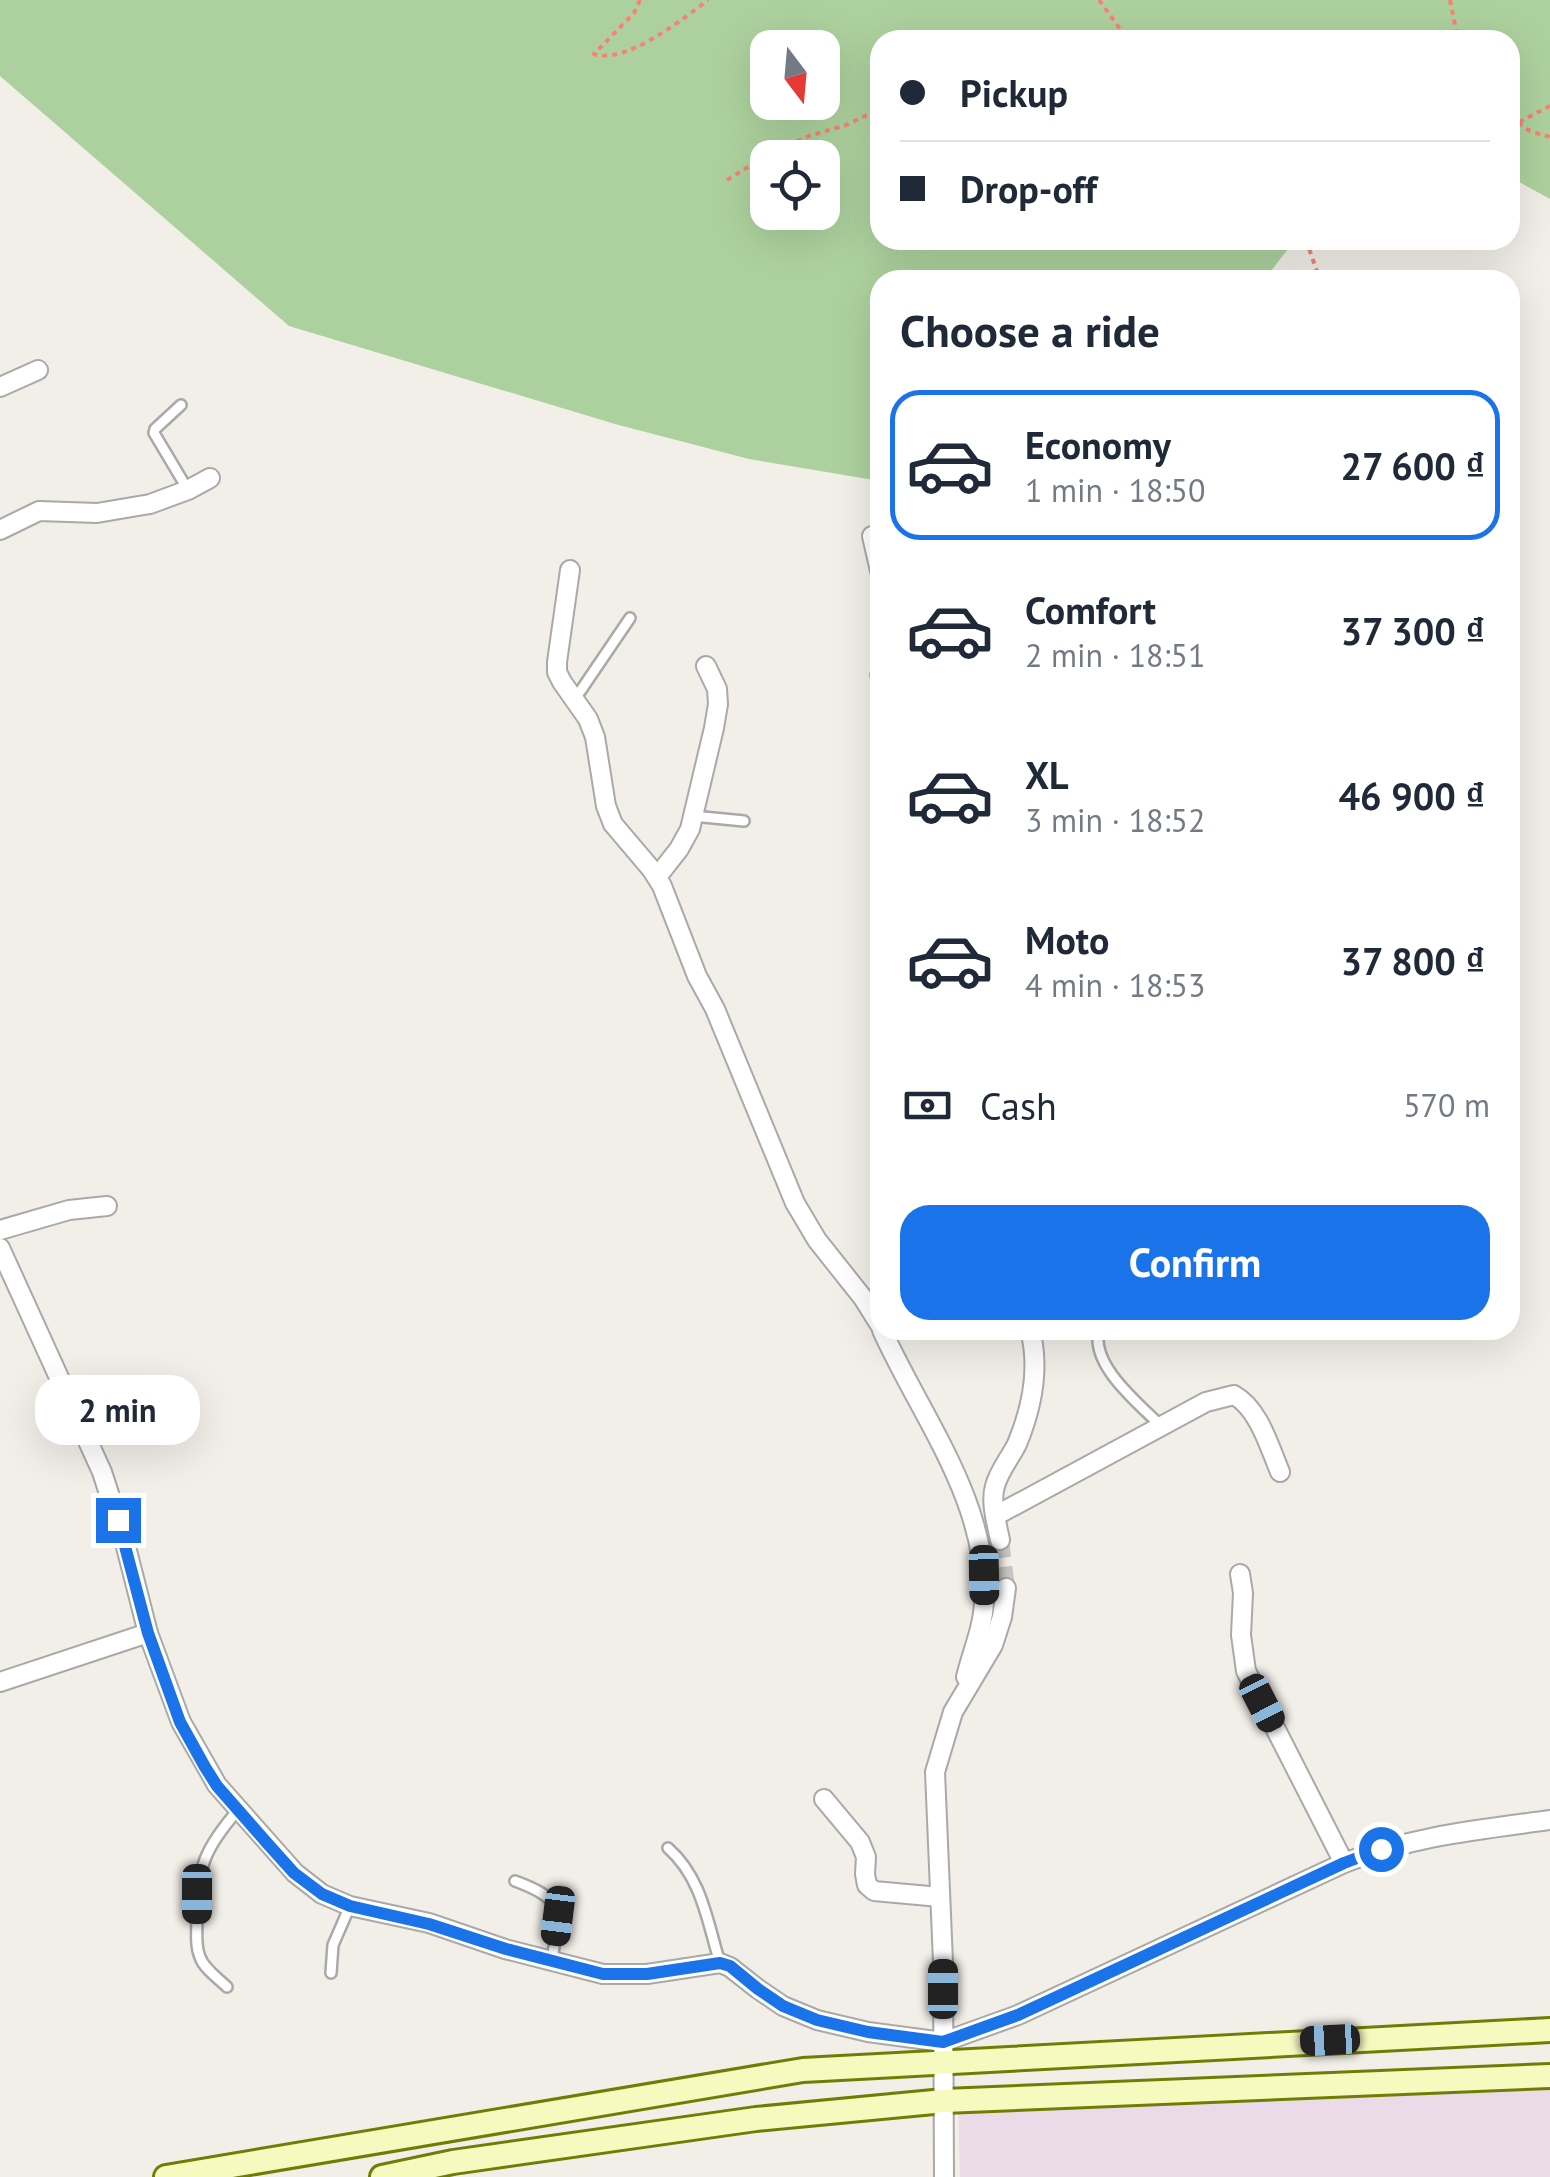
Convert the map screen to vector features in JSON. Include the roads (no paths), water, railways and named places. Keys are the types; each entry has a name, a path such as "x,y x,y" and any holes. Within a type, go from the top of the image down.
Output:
{"main road":[{"path":"166,2177 804,2070 943,2052 1072,2054 1550,2030"},
{"path":"382,2177 452,2162 756,2119 944,2101 1550,2076"}],"street":[{"path":"0,387 38,370"},
{"path":"0,530 39,511 97,513 150,504 210,478"},
{"path":"570,570 557,672 588,719 595,737 606,806 613,824 662,886 796,1203 817,1240 870,1307"},
{"path":"657,877 679,849 694,816 718,704 717,689 706,666"},
{"path":"0,1230 69,1210 108,1206"},
{"path":"0,1248 102,1472 148,1633 180,1722 205,1767 294,1873 322,1894 350,1906 429,1924 603,1974 647,1974 720,1963 730,1966 783,2006 817,2020 943,2052 1344,1863 1420,1838 1550,1820"},
{"path":"889,1340 961,1486 974,1525 984,1575 984,1603 962,1697"},
{"path":"1000,1540 994,1488 1017,1443 1036,1372 1033,1340"},
{"path":"995,1516 1206,1402 1234,1395 1246,1402 1280,1472"},
{"path":"1240,1574 1246,1671 1344,1863"},
{"path":"944,2177 943,1962 935,1772 953,1712 994,1645 1006,1588"},
{"path":"0,1682 148,1633"},
{"path":"824,1799 864,1850 867,1886 874,1891 940,1897"}],"lane":[{"path":"181,405 154,433 188,490"},
{"path":"575,699 630,618"},
{"path":"694,816 744,822"},
{"path":"1098,1340 1106,1369 1161,1426"},
{"path":"227,1987 200,1958 197,1894 204,1856 238,1810"},
{"path":"668,1848 682,1860 696,1882 720,1963"},
{"path":"514,1881 542,1891 553,1901 558,1916 552,1962"},
{"path":"331,1973 335,1938 350,1906"}],"tunnel":[{"path":"1000,1540 1006,1588"}]}
